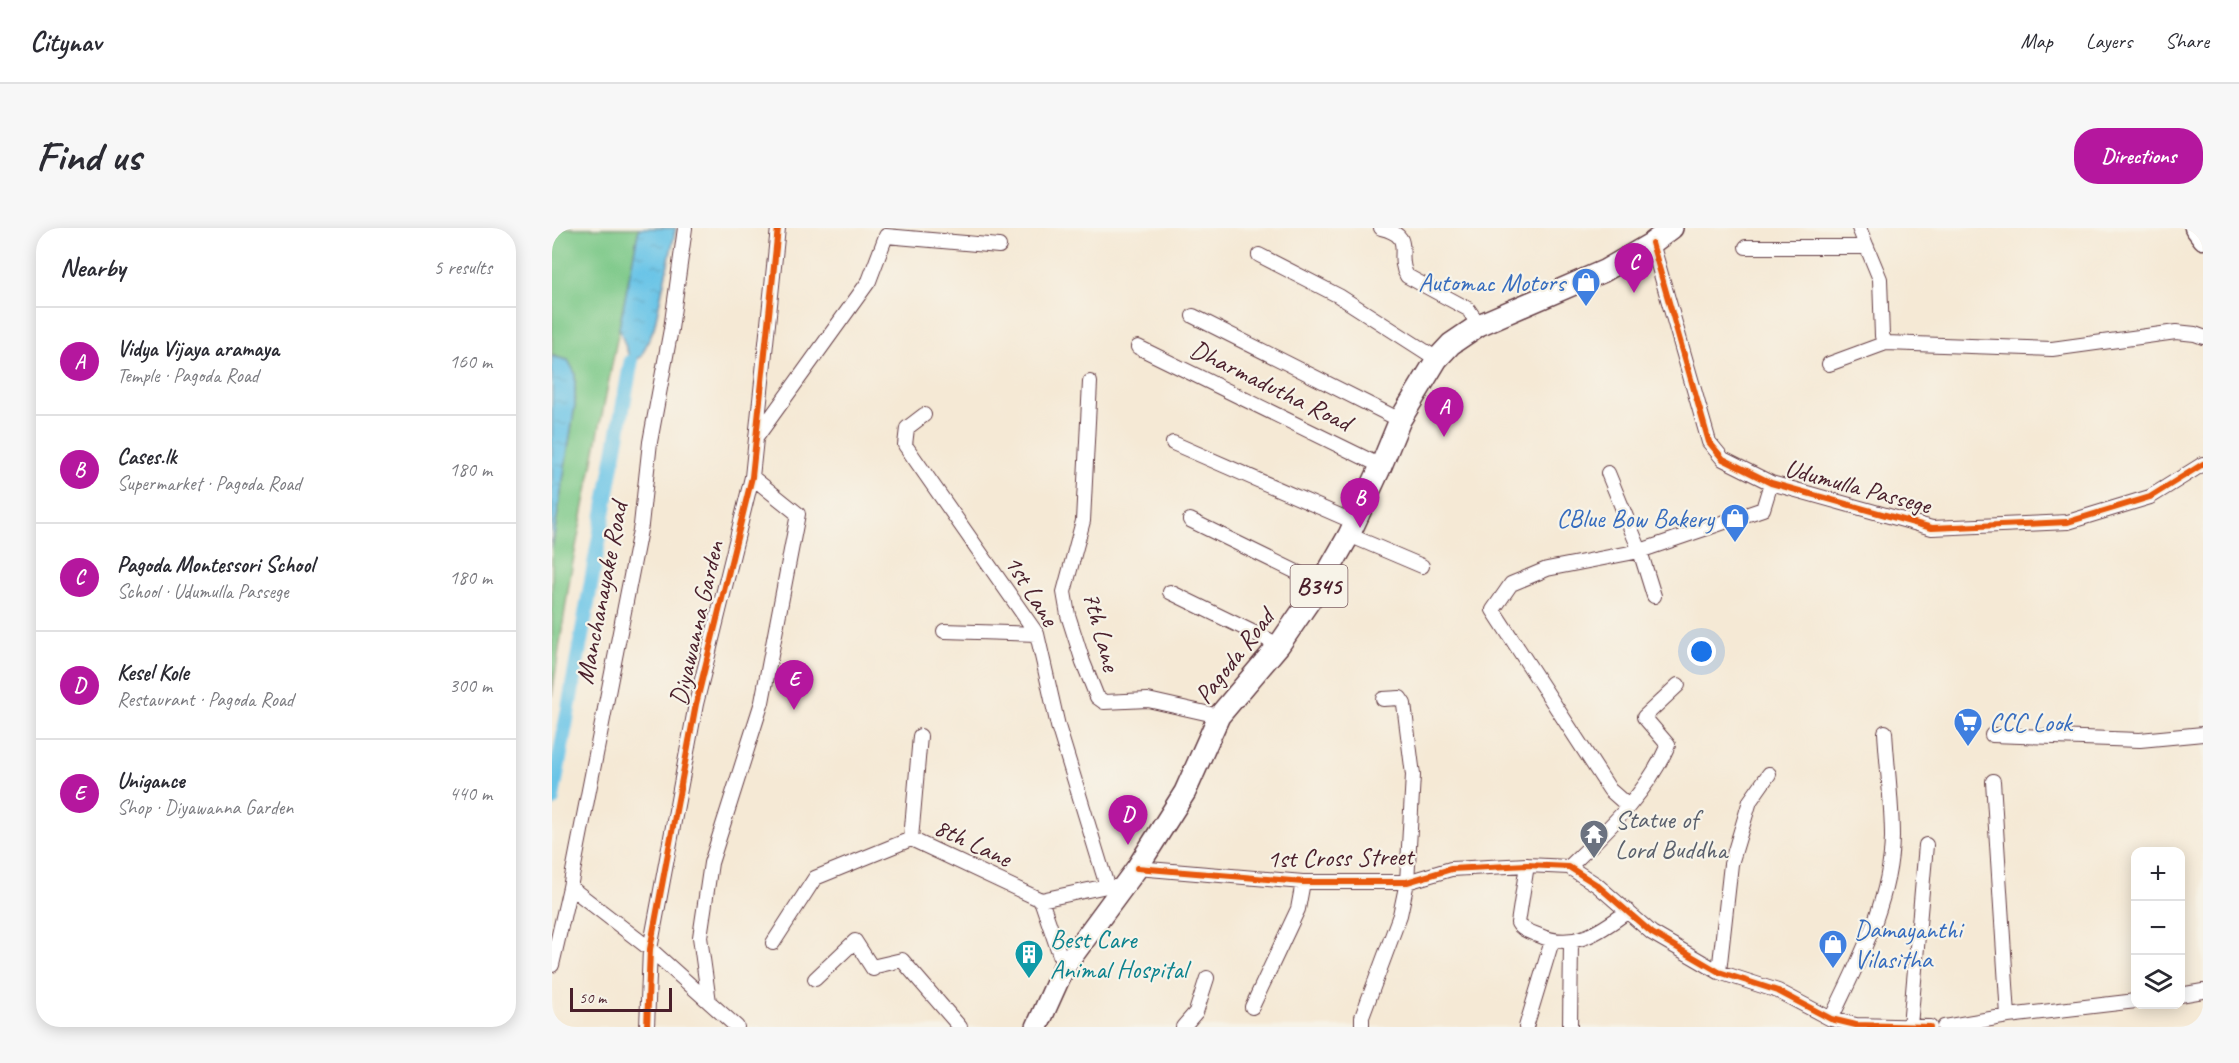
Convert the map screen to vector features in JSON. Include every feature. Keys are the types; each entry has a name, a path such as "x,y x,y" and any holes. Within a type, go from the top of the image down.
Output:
{"main road":[{"name":"Pagoda Road","path":"1037,1027 1064,967 1114,887 1137,868 1185,792 1219,716 1279,645 1321,584 1352,528 1382,466 1400,420 1437,359 1451,344 1479,325 1604,271 1652,243 1672,228"}],"street":[{"name":"Manchanayake Road","path":"552,965 570,887 641,525 650,442 686,228"},
{"name":"Diyawanna Garden","path":"646,1027 650,950 696,705 752,477 778,228"},
{"path":"1381,228 1395,231 1404,243 1403,268 1407,276 1468,309 1479,325"},
{"path":"1859,228 1880,279 1882,336 1886,343"},
{"path":"2194,228 2203,240"},
{"path":"755,440 869,281 886,236 999,246"},
{"name":"Udumulla Passege","path":"1652,243 1710,442 1723,459 1771,483 1932,528 2068,522 2150,497 2203,464"},
{"path":"1746,247 1867,247"},
{"path":"1258,255 1339,296 1437,359"},
{"path":"1193,316 1400,420"},
{"path":"1829,364 1886,343 2052,349 2176,332 2203,337"},
{"name":"Dharmadutha Road","path":"1138,347 1382,466"},
{"name":"7th Lane","path":"1090,382 1083,521 1064,592 1068,615 1083,662 1097,697 1104,702 1148,700 1219,716"},
{"name":"1st Lane","path":"924,415 908,428 905,445 1037,634 1058,726 1114,887"},
{"path":"1173,443 1352,528 1422,566"},
{"path":"1608,473 1640,551 1654,596"},
{"path":"709,1002 700,938 711,863 762,702 798,514 752,477"},
{"path":"1628,806 1610,790 1493,610 1511,584 1548,569 1640,551 1763,509 1771,483"},
{"path":"1190,520 1321,584"},
{"path":"1170,592 1279,645"},
{"path":"944,631 1037,634"},
{"path":"1678,685 1644,717 1668,745 1660,764 1611,826 1569,867 1597,885 1652,933 1719,972 1778,991 1831,1019 1856,1025 1930,1027"},
{"path":"1362,1027 1362,1017 1400,915 1407,882 1413,775 1404,704 1400,698 1383,699"},
{"path":"1831,1019 1873,929 1888,874 1892,838 1885,732"},
{"path":"1992,735 2140,740 2203,734"},
{"path":"911,839 920,736"},
{"path":"1719,972 1731,864 1750,801 1768,774"},
{"path":"1993,781 2008,1016"},
{"name":"8th Lane","path":"773,943 815,878 911,839 1041,900"},
{"path":"1910,1026 1926,845"},
{"path":"1527,865 1518,923 1521,928 1552,941 1571,941 1601,931 1628,910"},
{"name":"1st Cross Street","path":"1137,868 1303,882 1407,882 1451,869 1527,865 1569,867"},
{"path":"1252,1007 1298,909 1303,882"},
{"path":"570,887 650,950 737,1027"},
{"path":"1064,967 1041,900 1114,887"},
{"path":"815,979 855,941 873,969 876,966 902,960 960,1027"},
{"path":"1526,1027 1552,941"},
{"path":"1570,1027 1571,941"},
{"path":"1183,1027 1196,1012 1207,978"},
{"path":"2185,994 2203,992"},
{"path":"1944,1027 2008,1016 2131,1001"}],"green space":[{"path":"552,228 639,228 570,577 552,696 552,549 575,405 575,373 556,356 552,356"}],"water":[{"path":"639,228 676,228 654,328 641,357 631,362 619,328"},
{"path":"552,356 568,360 575,373 575,405 552,549"}],"waterway":[{"path":"552,800 631,362"}],"cycle path":[{"path":"647,1027 650,949 696,704 752,477 778,228"},
{"path":"1652,243 1709,442 1723,459 1771,483 1932,528 2068,522 2150,497 2203,464"},
{"path":"1137,868 1303,882 1407,882 1451,869 1527,865 1569,867 1597,885 1652,933 1719,972 1778,991 1831,1019 1856,1025 1930,1027"}],"place":[{"name":"Pagoda Montessori School","path":"1634,293"},
{"name":"Automac Motors","path":"1586,308"},
{"name":"Vidya Vijaya aramaya","path":"1444,437"},
{"name":"Cases.lk","path":"1360,528"},
{"name":"CBlue Bow Bakery","path":"1735,544"},
{"name":"Unigance","path":"794,710"},
{"name":"CCC Look","path":"1968,748"},
{"name":"Kesel Kole","path":"1128,845"},
{"name":"Statue of Lord Buddha","path":"1594,860"},
{"name":"Damayanthi Vilasitha","path":"1833,970"},
{"name":"Best Care Animal Hospital","path":"1029,980"}]}
